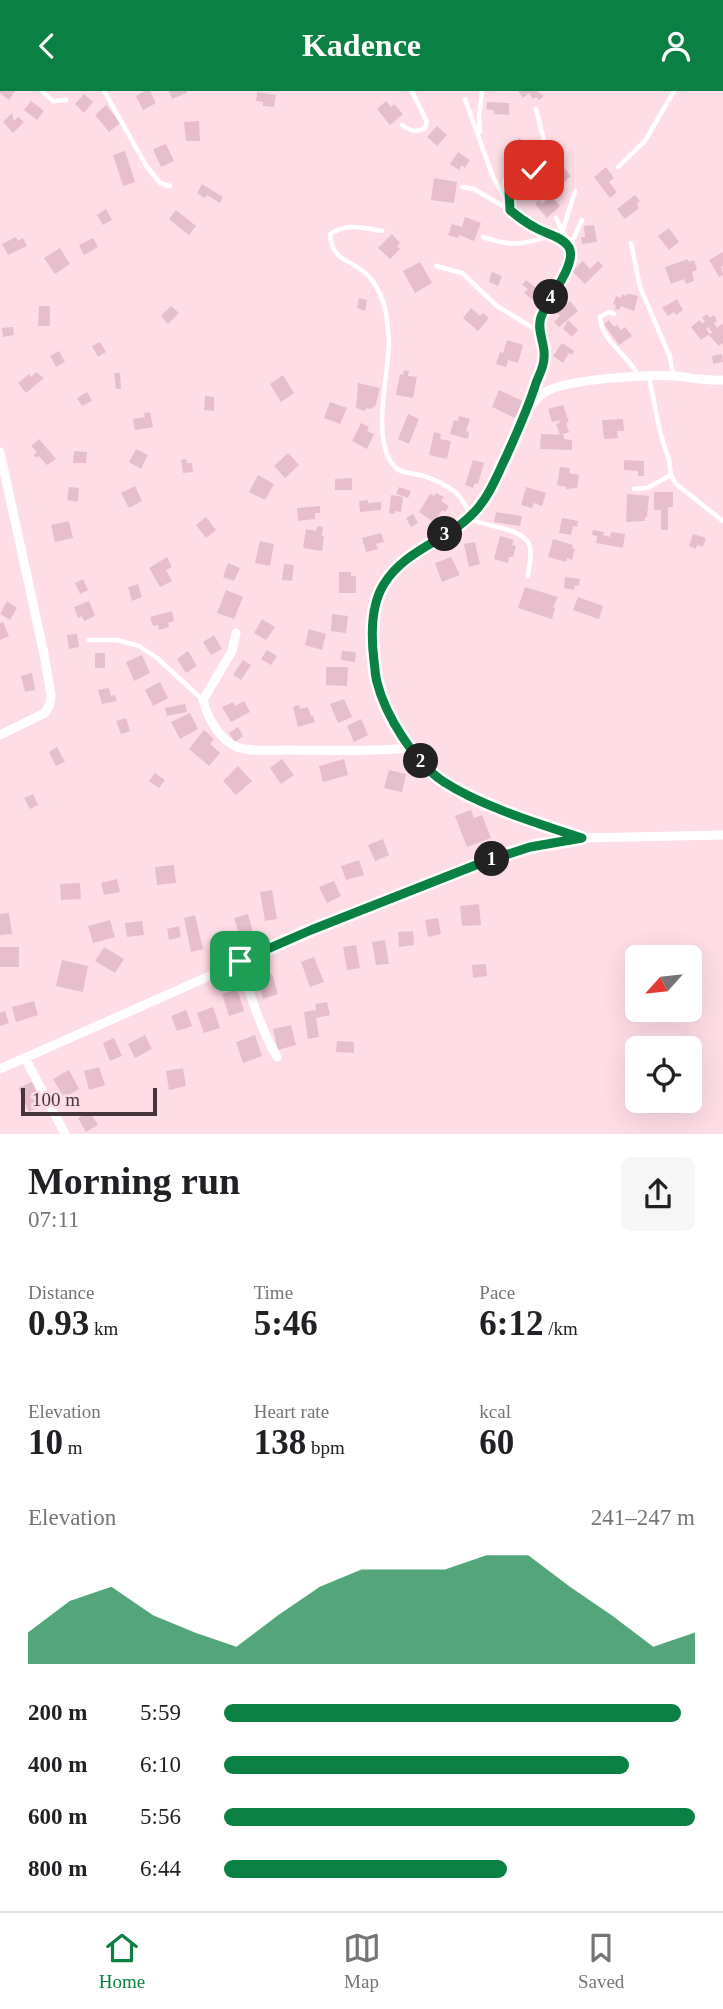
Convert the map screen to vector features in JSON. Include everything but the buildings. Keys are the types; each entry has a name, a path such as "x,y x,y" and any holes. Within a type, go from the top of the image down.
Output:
{"street":[{"path":"570,247 572,257 566,272 540,319 539,332 544,345 544,361 529,406 494,483 471,516 394,569 376,598 372,641 376,681 386,709 424,765 443,781 493,806 582,838"},
{"path":"529,406 545,392 567,383 673,376 723,380"},
{"path":"0,452 51,695 45,713 0,735"},
{"path":"236,633 232,651 203,699 205,710 216,729 234,746 245,749 411,748"},
{"path":"0,1069 311,930 481,863 530,847 582,838 723,835"},
{"path":"240,961 257,1015 277,1057"},
{"path":"25,1058 65,1134"}],"lane":[{"path":"42,91 54,101 66,100"},
{"path":"104,91 147,167 160,183 170,186"},
{"path":"402,125 418,132 425,128 427,122 412,91"},
{"path":"480,137 482,91"},
{"path":"618,167 645,141 674,91"},
{"path":"465,99 492,174 510,210"},
{"path":"510,210 509,192 534,170 547,152 536,109"},
{"path":"510,210 505,198 504,183 511,167"},
{"path":"462,187 474,188 520,219 553,235 570,247"},
{"path":"563,230 575,191"},
{"path":"556,218 570,247"},
{"path":"570,247 582,220"},
{"path":"382,231 346,226 330,235 331,247 339,257 364,272 375,286 386,314 389,340 382,415 387,453 395,467 422,475 456,492 475,521 522,535 529,542 531,550 528,576"},
{"path":"483,237 506,245 531,243 553,235"},
{"path":"631,243 640,287 670,358 673,376"},
{"path":"436,266 461,273 497,306 539,332"},
{"path":"614,314 609,312 600,317 601,328 643,377 669,460 671,475 676,484 723,521"},
{"path":"634,489 647,488 671,475"},
{"path":"89,640 117,640 139,646 203,699"}],"route":[{"path":"240,961 481,863 530,847 582,838 493,806 443,781 424,765 386,709 376,681 372,641 376,598 384,583 394,569 424,546 460,525 481,504 494,483 529,406 544,361 544,345 539,332 540,319 572,257 570,247 564,241 539,230 510,210 509,192 534,170"}]}
